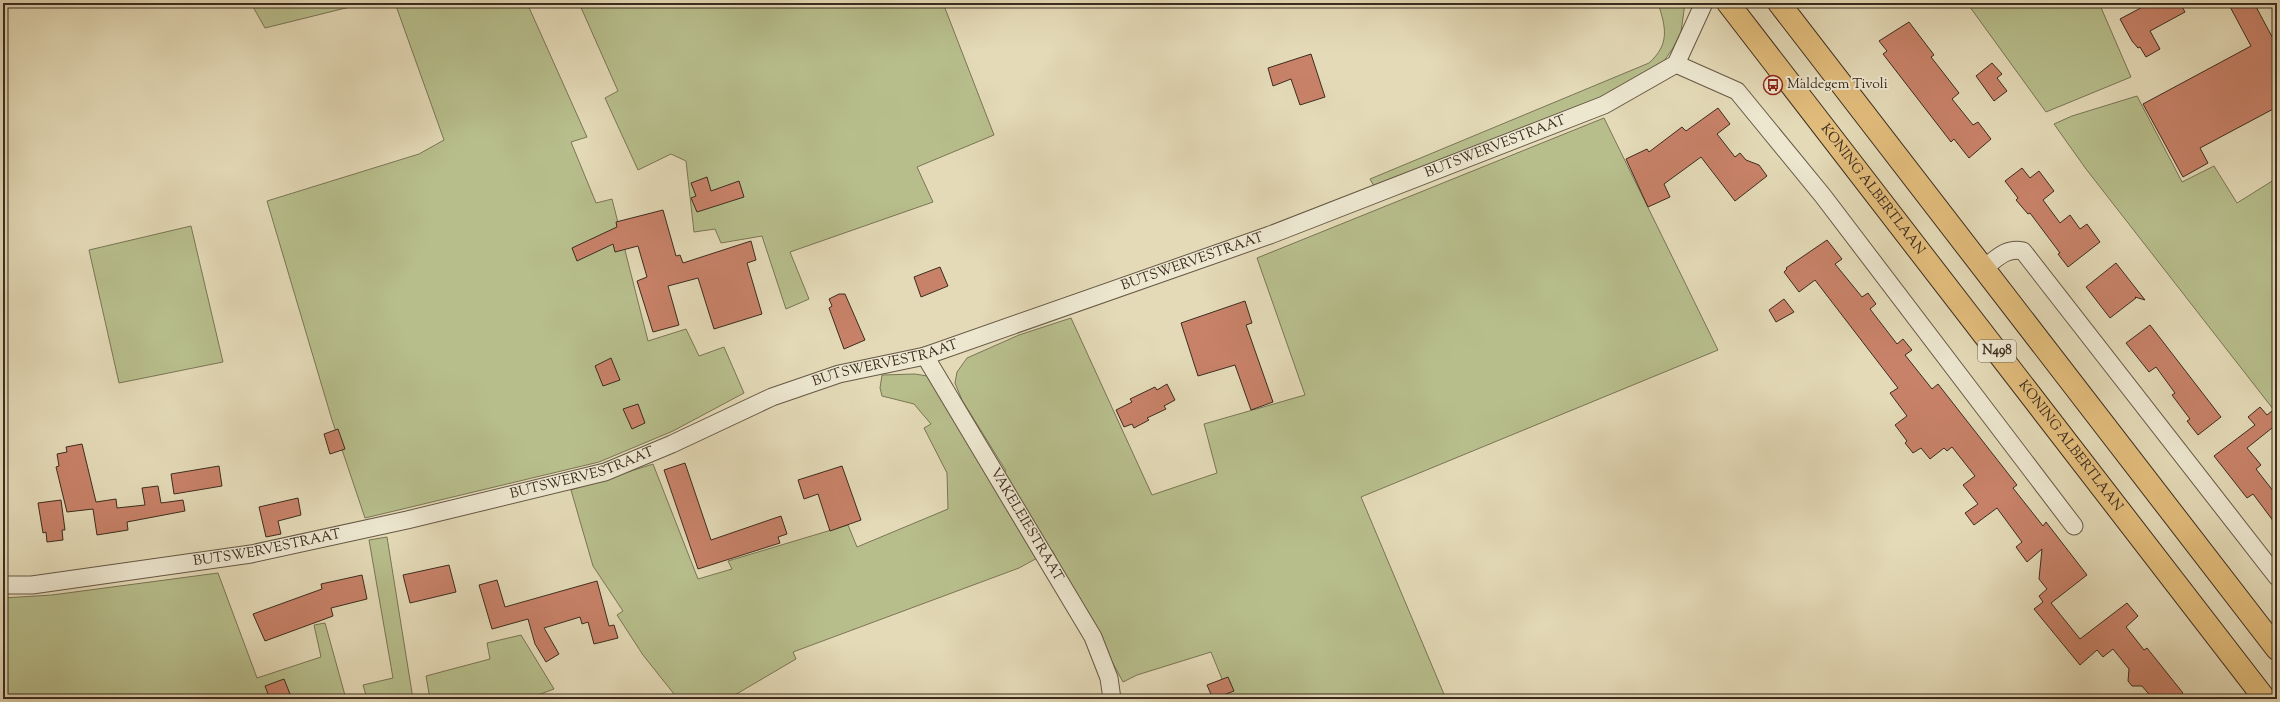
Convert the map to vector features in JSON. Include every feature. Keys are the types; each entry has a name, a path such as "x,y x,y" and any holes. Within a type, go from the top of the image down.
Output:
{"main road":[{"name":"KONING ALBERTLAAN","path":"1728,3 2265,699"},
{"name":"N498","path":"1779,3 2277,649"}],"street":[{"path":"1704,3 1676,64 1736,91 1823,196 2074,526"},
{"name":"BUTSWERVESTRAAT","path":"3,586 32,585 250,554 407,520 605,472 672,444 772,397 839,374 926,356 1270,235 1604,105 1676,64"},
{"path":"1983,269 2005,252 2015,249 2023,251 2277,577"},
{"name":"VAKELEIESTRAAT","path":"926,356 1093,637 1109,678 1112,699"}],"green space":[{"path":"261,3 366,3 265,28 252,5"},
{"path":"395,3 527,3 587,137 571,142 596,203 612,199 648,341 686,329 699,356 724,347 744,393 673,431 599,462 365,518 332,420 267,201 419,154 444,140"},
{"path":"579,3 943,3 994,135 917,167 933,202 790,252 809,299 786,309 762,236 721,243 715,229 694,232 686,161 671,154 638,170 605,98 618,91"},
{"path":"1658,3 1685,3 1681,32 1664,61 1601,97 1374,186 1370,179 1649,63 1656,56 1663,42 1663,20"},
{"path":"1967,3 2099,3 2131,77 2046,112"},
{"path":"2137,96 2182,182 2214,166 2237,203 2277,178 2277,414 2086,169 2054,124 2072,116"},
{"path":"1604,118 1718,350 1361,497 1446,699 1221,699 1229,696 1211,652 1137,675 1123,682 1052,550 1019,568 793,652 796,659 728,699 678,699 643,655 617,615 623,611 593,566 571,490 653,464 698,579 732,569 728,561 848,525 857,547 948,509 947,473 924,428 931,424 914,404 882,396 880,388 882,375 915,374 927,376 989,478 1006,471 962,400 955,383 957,372 967,358 1019,335 1071,318 1152,495 1217,473 1204,424 1305,395 1257,258"},
{"path":"191,226 223,362 119,383 89,250"},
{"path":"387,537 413,699 367,699 363,685 393,678 369,540"},
{"path":"218,573 257,678 321,657 314,625 325,623 346,699 3,699 3,598 52,595"},
{"path":"521,635 554,689 527,699 430,699 426,676 490,659 487,643"}],"building":[{"path":"2150,3 2180,3 2185,12 2150,31 2160,49 2146,57 2140,47 2138,48 2132,41 2120,19"},
{"path":"2228,3 2254,3 2277,46 2277,107 2200,148 2208,163 2183,177 2143,104 2251,46"},
{"path":"1909,22 1934,55 1931,57 1959,93 1952,99 1973,125 1978,122 1991,139 1969,158 1954,139 1951,142 1883,54 1887,51 1879,41"},
{"path":"1311,54 1325,97 1300,105 1291,79 1273,86 1268,68"},
{"path":"1992,63 2002,74 1997,78 2007,91 1994,101 1976,76"},
{"path":"1718,108 1730,124 1717,134 1735,157 1740,153 1746,160 1759,165 1767,176 1735,201 1701,157 1664,184 1670,197 1648,207 1626,159 1647,149 1649,152 1682,127 1686,131"},
{"path":"2022,168 2030,178 2039,171 2054,191 2043,200 2060,223 2070,215 2080,229 2087,224 2100,242 2068,267 2058,254 2060,253 2030,213 2028,214 2016,200 2018,198 2005,181"},
{"path":"707,177 711,191 739,181 744,197 697,212 691,198 696,196 691,183"},
{"path":"663,210 676,256 680,255 683,263 751,241 756,260 747,263 762,314 714,329 698,278 668,286 679,325 653,332 637,281 647,277 638,246 615,252 613,244 577,261 572,248 617,227 616,222"},
{"path":"1827,240 1842,259 1835,264 1862,297 1868,293 1876,304 1870,309 1897,344 1903,339 1912,350 1905,355 1932,389 1938,384 2017,485 2013,488 2043,526 2046,522 2087,575 2051,603 2080,639 2127,603 2138,616 2126,627 2144,650 2147,648 2183,693 2176,699 2153,699 2142,686 2132,686 2128,681 2129,669 2113,649 2103,657 2097,650 2080,665 2034,609 2043,602 2039,596 2047,589 2039,579 2042,549 2027,562 2016,547 2022,542 1997,508 1974,525 1965,513 1978,504 1963,485 1975,476 1952,447 1947,451 1944,448 1930,459 1921,448 1913,453 1905,443 1907,441 1895,425 1907,416 1890,393 1898,388 1815,280 1799,292 1784,272 1787,269 1786,268"},
{"path":"2116,263 2145,300 2135,297 2136,298 2110,318 2086,287"},
{"path":"940,267 948,286 921,297 914,277"},
{"path":"839,294 845,294 865,340 844,349 829,308 832,306 829,299"},
{"path":"1784,299 1794,312 1776,322 1769,310"},
{"path":"1245,301 1252,323 1246,325 1273,402 1251,410 1235,365 1198,376 1181,323"},
{"path":"2150,325 2221,417 2198,435 2187,421 2190,419 2172,395 2175,393 2156,367 2149,372 2126,343"},
{"path":"611,358 620,380 603,386 595,366"},
{"path":"1167,384 1175,400 1164,406 1166,409 1147,418 1149,420 1134,428 1132,424 1124,427 1116,410 1132,402 1130,399 1155,387 1157,390"},
{"path":"638,404 645,423 632,429 623,409"},
{"path":"2260,407 2267,415 2277,407 2277,424 2247,448 2261,465 2256,469 2277,496 2277,526 2253,494 2247,498 2214,456 2255,425 2248,417"},
{"path":"338,429 345,449 330,454 324,434"},
{"path":"82,444 96,502 116,499 117,508 145,505 142,488 158,486 161,503 183,500 185,511 127,522 128,530 97,535 93,509 67,512 56,467 59,466 57,454 67,452 66,447"},
{"path":"685,463 711,540 781,516 787,534 778,537 780,543 698,569 664,470"},
{"path":"219,466 222,486 174,494 171,474"},
{"path":"842,466 861,520 830,531 818,494 804,499 798,480"},
{"path":"298,498 301,515 278,521 281,534 266,537 259,507"},
{"path":"61,500 65,530 62,530 63,540 47,542 46,532 43,533 38,503"},
{"path":"449,565 456,592 410,603 403,575"},
{"path":"362,575 367,599 331,608 333,616 265,641 253,614 322,589 321,584"},
{"path":"497,580 505,607 597,581 609,626 614,625 618,638 594,644 588,622 582,624 580,617 544,628 559,654 546,662 535,644 528,619 492,629 479,585"},
{"path":"1228,677 1234,691 1213,699 1207,685"},
{"path":"284,679 292,699 270,699 265,686"}],"place":[{"name":"Maldegem Tivoli","path":"1773,85"}]}
